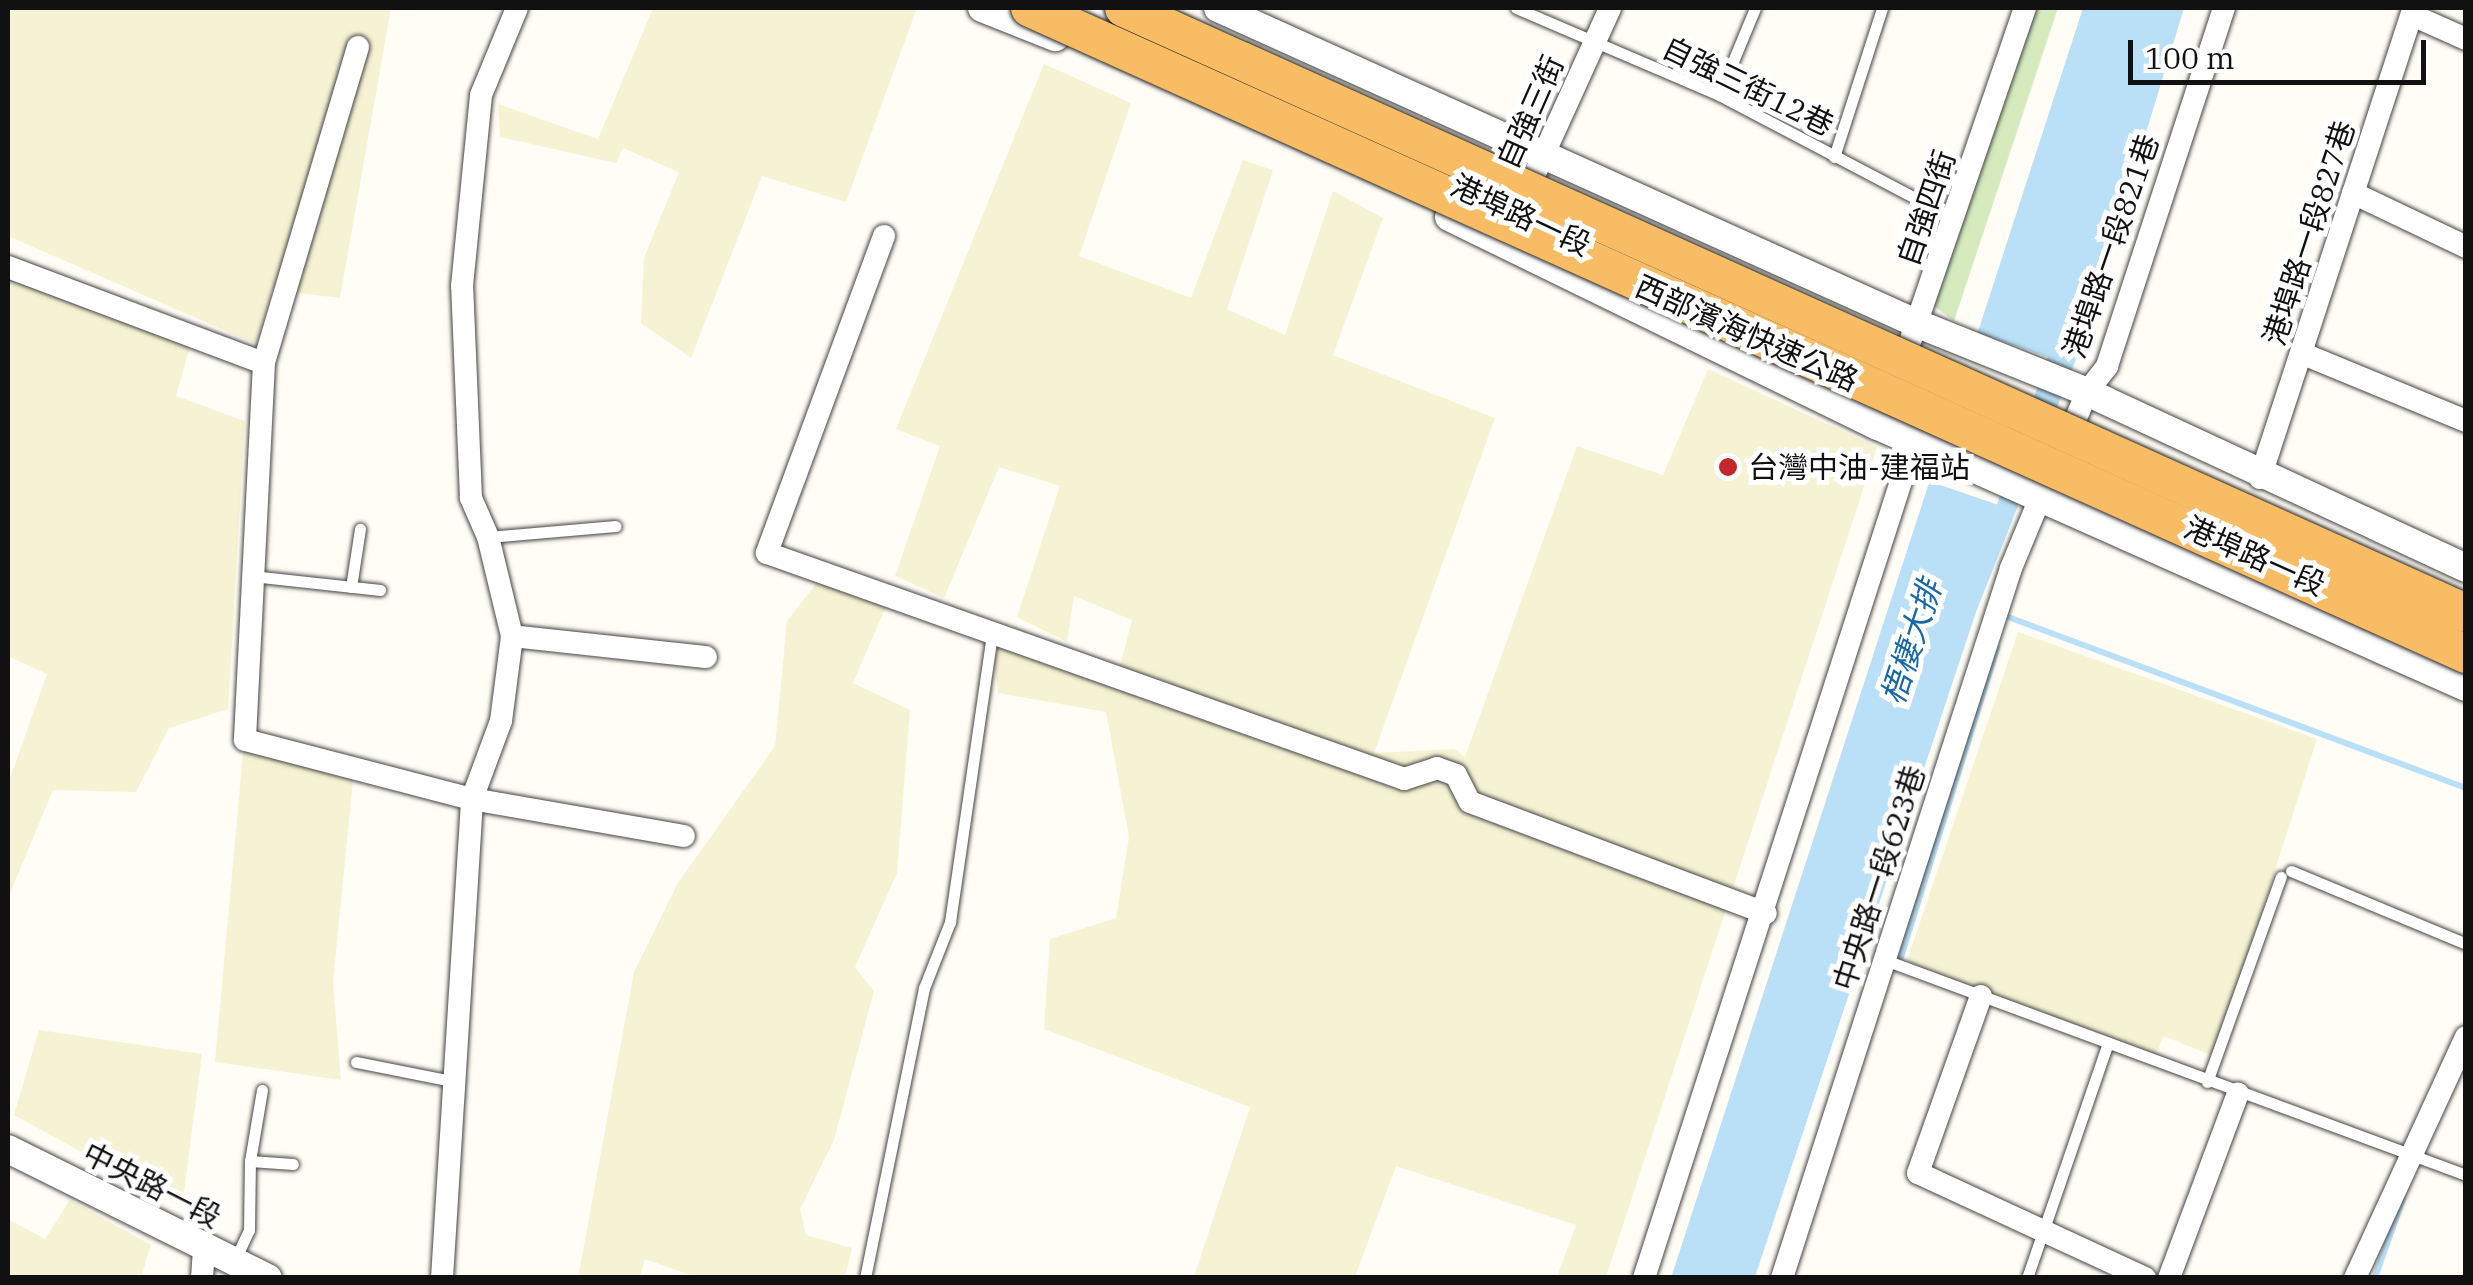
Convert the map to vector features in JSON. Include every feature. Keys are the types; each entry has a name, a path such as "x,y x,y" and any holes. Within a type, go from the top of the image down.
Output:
{"highway":[{"name":"西部濱海快速公路","path":"1030,8 2466,654"},
{"name":"西部濱海快速公路","path":"1124,8 2466,613"},
{"path":"1570,210 1778,280 2466,594"},
{"path":"1560,249 1603,281 1658,308 2466,671"}],"street":[{"path":"442,1278 472,799 501,721 512,636 488,537 471,498 462,286 481,95 518,8"},
{"name":"港埠路一段","path":"982,8 1064,41 1504,242 1878,426 2466,686"},
{"path":"1064,41 1082,8"},
{"name":"港埠路一段","path":"1082,8 1520,210 2466,635"},
{"path":"1218,8 1918,324 2086,392 2260,478 2466,568"},
{"name":"自強三街","path":"1504,242 1610,8"},
{"name":"自強四街","path":"1878,426 1918,324 2025,8"},
{"name":"港埠路一段821巷","path":"2038,498 2086,392 2107,366 2224,8"},
{"path":"2413,11 2466,39"},
{"name":"港埠路一段827巷","path":"2260,478 2413,11"},
{"path":"358,46 264,363 245,740 472,799 684,836"},
{"path":"2353,193 2466,247"},
{"path":"884,236 767,553 1404,779 1437,768 1456,775 1470,802 1766,913"},
{"path":"8,267 264,363"},
{"path":"2302,353 2466,421"},
{"path":"1644,1278 1766,913 1914,441"},
{"name":"中央路一段623巷","path":"1782,1278 2038,498"},
{"path":"512,636 706,657"},
{"path":"1981,996 1918,1173 2145,1278"},
{"path":"2355,1278 2466,1037"},
{"path":"2169,1278 2238,1093"},
{"name":"中央路一段","path":"8,1149 268,1278"},
{"path":"202,1278 204,1249"}],"lane":[{"name":"自強三街12巷","path":"1516,8 1719,95 1954,218"},
{"path":"1719,95 1755,8"},
{"path":"1834,157 1882,8"},
{"path":"488,537 616,526"},
{"path":"351,587 360,529"},
{"path":"252,576 380,590"},
{"path":"865,1278 924,988 950,922 992,634"},
{"path":"2206,1082 2286,874 2466,944"},
{"path":"1885,960 2206,1082 2466,1175"},
{"path":"2027,1278 2108,1043"},
{"path":"356,1062 452,1081"},
{"path":"234,1262 249,1230 250,1161 262,1090"},
{"path":"250,1161 294,1164"}],"shaded area":[{"path":"8,8 391,8 340,298 272,290 256,344 8,236"},
{"path":"653,8 917,8 846,202 762,176 691,358 641,323 644,258 679,172 623,148 616,163 500,137 498,104 598,139"},
{"path":"1044,64 1131,103 1079,256 1191,298 1243,160 1273,170 1227,309 1285,335 1333,191 1383,218 1333,355 1495,418 1374,753 1454,749 1465,757 1577,446 1663,475 1708,369 1877,447 1606,1277 1557,1277 1576,1225 1396,1166 1355,1277 1194,1277 1250,1107 1044,1029 1050,939 1116,918 1129,837 1106,712 998,693 991,643 1114,688 1132,620 1074,596 1067,642 1017,617 1060,486 999,467 944,598 895,576 940,446 896,429"},
{"path":"8,271 192,340 176,396 245,421 228,709 169,728 136,792 53,790 8,898 8,784 47,674 8,656"},
{"path":"819,580 887,604 853,683 910,710 897,873 855,967 874,991 834,1140 800,1209 806,1235 852,1248 845,1277 696,1277 645,1259 640,1277 578,1278 634,972 678,883 775,746 787,621"},
{"path":"2018,632 2317,739 2215,1057 2164,1036 2155,1055 1907,961"},
{"path":"244,742 353,781 333,982 341,1080 215,1062"},
{"path":"39,1030 202,1054 182,1207 14,1115"},
{"path":"70,1200 151,1245 141,1277 8,1277 8,1219 45,1239"}],"green space":[{"path":"2027,8 2058,8 1954,321 1926,300"}],"water":[{"name":"梧棲大排","path":"2083,8 2184,8 2080,349 1976,612 1755,1277 1671,1278"}],"pier":[{"path":"1975,332 2048,357 1997,505 1924,480"}],"waterway":[{"path":"2003,615 2466,788"},
{"path":"1901,957 1997,648"},
{"path":"2375,1278 2403,1199"}],"place":[{"name":"台灣中油-建福站","path":"1728,467"}]}
